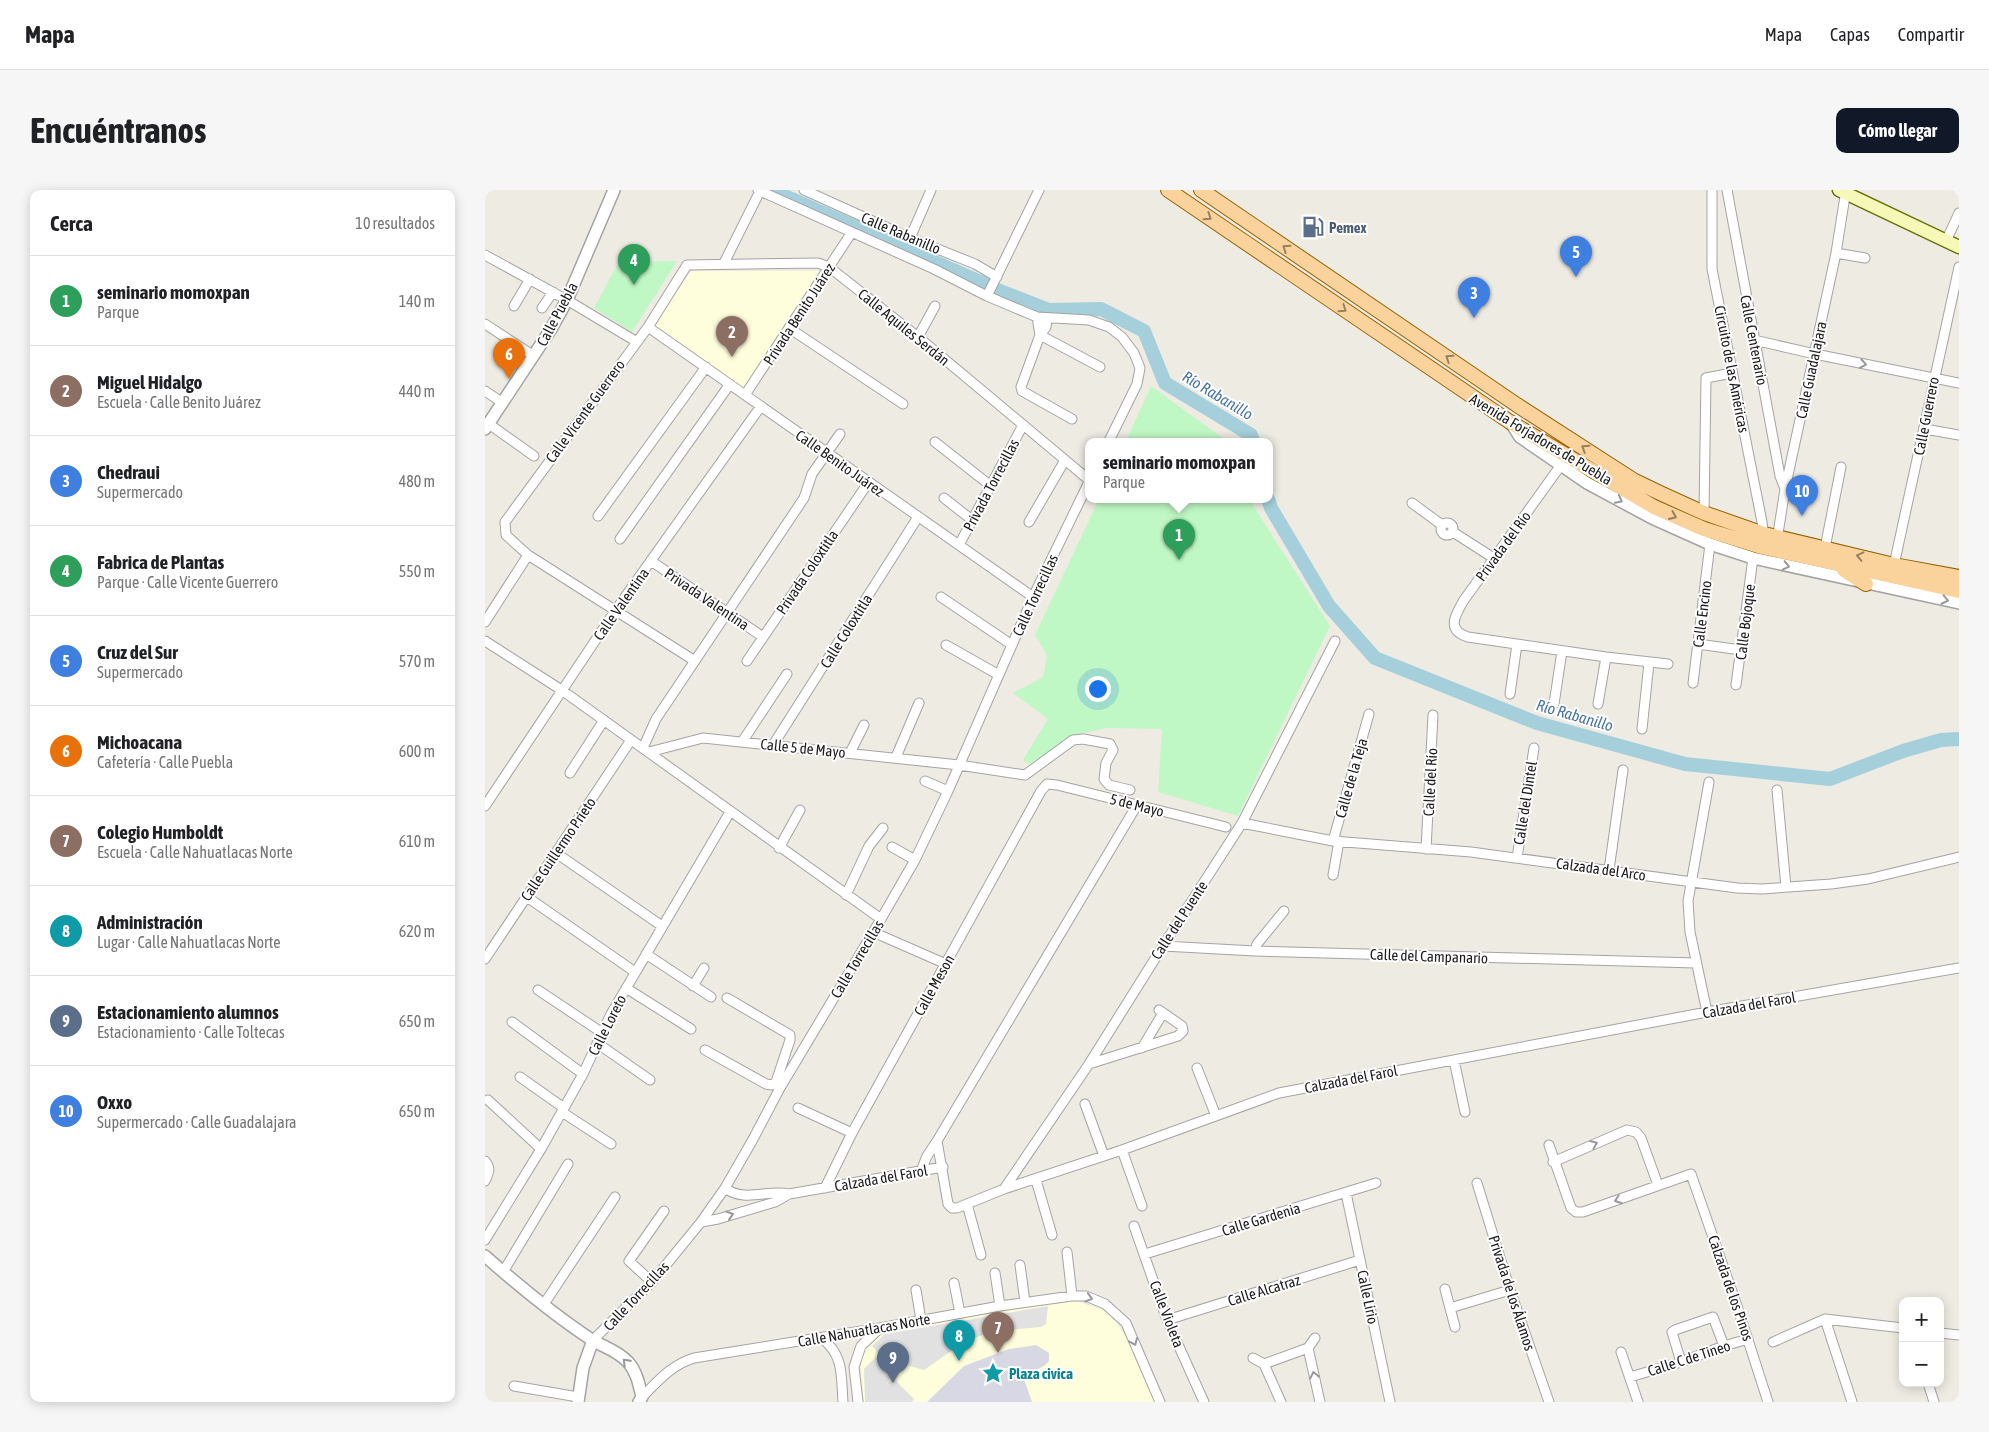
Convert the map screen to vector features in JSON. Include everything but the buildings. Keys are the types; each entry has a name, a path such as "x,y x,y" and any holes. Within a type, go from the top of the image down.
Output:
{"main road":[{"name":"Avenida Forjadores de Puebla","path":"1168,190 1510,422 1654,507 1704,529 1770,542 1825,548 1894,565 1959,577"},
{"name":"Avenida Forjadores de Puebla","path":"1201,190 1517,405 1626,475 1660,493 1770,542 1837,565 1959,591"},
{"path":"1844,191 1959,247"},
{"path":"1837,565 1866,584"}],"street":[{"name":"Calle Puebla","path":"487,427 567,300 614,190"},
{"path":"724,263 759,190 935,269 987,296 1042,318 1089,320 1102,323 1121,337 1134,353 1140,368 1140,376 1110,438"},
{"name":"Calle Rabanillo","path":"803,190 910,238 975,264 997,277"},
{"path":"910,238 931,190"},
{"path":"987,296 1039,190"},
{"name":"Circuito de las Américas","path":"1712,190 1712,269 1770,542"},
{"name":"Calle Centenario","path":"1727,190 1780,476 1785,489"},
{"name":"Calle Guadalajara","path":"1770,542 1785,489 1815,354 1836,253 1844,191"},
{"path":"1946,240 1959,214"},
{"name":"Privada Benito Juárez","path":"745,395 852,232"},
{"path":"1836,253 1865,258"},
{"path":"485,255 567,300 637,342"},
{"name":"Calle Aquiles Serdán","path":"687,265 818,263 829,267 918,337 1085,478"},
{"name":"Calle Vicente Guerrero","path":"687,265 648,327 505,522 507,535 527,554 695,661"},
{"name":"Calle Guerrero","path":"1894,565 1959,267"},
{"path":"514,306 530,279"},
{"path":"542,308 553,292"},
{"path":"918,337 935,306"},
{"path":"1042,318 1046,327 1040,335 1021,387 1022,391 1072,419"},
{"path":"485,324 533,356"},
{"name":"Calle Benito Juárez","path":"648,327 825,453 1033,597"},
{"path":"789,328 903,404"},
{"path":"1040,335 1100,367"},
{"path":"1754,340 1959,383"},
{"path":"599,516 706,367"},
{"name":"Circuito de las Américas","path":"1704,513 1706,378 1733,373"},
{"path":"620,539 730,384"},
{"path":"485,390 503,403"},
{"name":"Calle Valentina","path":"485,806 615,611 761,406"},
{"path":"1510,422 1520,437 1587,483 1652,518 1710,544 1753,558 1959,603"},
{"name":"Privada Torrecillas","path":"959,545 1023,425"},
{"path":"487,427 534,456"},
{"path":"1925,428 1959,435"},
{"path":"646,750 656,720 804,498 812,474 825,453 841,434"},
{"path":"935,442 991,486"},
{"path":"1029,522 1065,460"},
{"name":"Privada del Río","path":"1517,644 1461,635 1454,625 1455,616 1561,465"},
{"path":"1825,548 1841,467"},
{"name":"Privada Coloxtitla","path":"747,661 869,483"},
{"name":"Calle Torrecillas","path":"578,1400 583,1368 593,1340 652,1282 701,1222 725,1188 797,1060 915,860 948,791 1033,597 1085,489"},
{"path":"944,498 972,520"},
{"path":"1412,503 1442,525 1442,533 1449,535 1453,532 1495,559"},
{"name":"Calle Coloxtitla","path":"773,745 918,517"},
{"name":"Calle Encino","path":"1693,683 1710,544"},
{"path":"485,622 527,554"},
{"name":"Calle Bojoque","path":"1737,685 1753,558"},
{"name":"Privada Valentina","path":"651,561 763,637"},
{"path":"941,598 1012,646"},
{"path":"485,641 563,691 779,848 881,919"},
{"name":"Calle del Puente","path":"1004,1188 1089,1064 1242,823 1335,641"},
{"path":"1511,694 1517,644 1606,658 1668,664"},
{"path":"1698,644 1741,650"},
{"path":"946,645 999,675"},
{"path":"1554,704 1562,651"},
{"path":"1598,704 1606,658"},
{"path":"1642,729 1649,663"},
{"path":"742,742 787,674"},
{"path":"896,758 919,703"},
{"name":"Calle de la Teja","path":"1333,875 1335,841 1369,714"},
{"name":"Calle del Río","path":"1426,849 1433,715"},
{"path":"570,773 604,720"},
{"path":"851,753 864,725"},
{"name":"Calle 5 de Mayo","path":"646,750 703,738 959,765"},
{"name":"5 de Mayo","path":"959,765 1025,775 1073,740 1083,739 1110,744 1113,750 1106,762 1104,780 1109,785 1129,790"},
{"name":"Calle Guillermo Prieto","path":"485,959 631,740"},
{"name":"Calle del Dintel","path":"1517,858 1534,748"},
{"path":"1609,870 1623,770"},
{"path":"925,781 948,791"},
{"path":"1707,1012 1696,963 1688,901 1690,881 1709,782"},
{"name":"5 de Mayo","path":"1047,784 1226,827"},
{"name":"Calle Meson","path":"825,1188 852,1133 1041,791 1047,784"},
{"path":"1777,790 1786,887"},
{"path":"921,1171 927,1156 1137,805"},
{"path":"779,848 800,810"},
{"name":"Calle Loreto","path":"485,1240 541,1149 583,1074 601,1032 730,812"},
{"name":"Calzada del Arco","path":"1242,823 1335,841 1517,858 1737,888 1762,889 1831,884 1868,879 1959,857"},
{"path":"846,895 869,846 883,828"},
{"path":"892,847 915,860"},
{"path":"556,853 662,926"},
{"path":"527,897 635,972"},
{"path":"1255,951 1257,944 1285,911"},
{"path":"882,936 946,964"},
{"name":"Calle del Campanario","path":"1163,946 1255,951 1696,963"},
{"path":"646,954 711,997"},
{"path":"693,986 704,968"},
{"name":"Calzada del Farol","path":"725,1188 739,1196 766,1193 789,1194 943,1167 948,1204 952,1208 957,1208 1004,1188 1036,1180 1279,1093 1707,1012 1959,968"},
{"path":"626,988 691,1029"},
{"path":"538,990 601,1032"},
{"path":"705,1050 771,1085 776,1082 786,1055 790,1035 727,998"},
{"path":"1089,1064 1142,1048 1178,1036 1183,1032 1182,1026 1161,1012 1142,1048"},
{"path":"512,1022 583,1074"},
{"path":"597,1044 650,1080"},
{"path":"786,1055 797,1060"},
{"path":"1454,1060 1465,1112"},
{"path":"1197,1068 1216,1116"},
{"path":"520,1077 611,1144"},
{"path":"487,1100 541,1149"},
{"path":"1085,1104 1104,1156"},
{"path":"799,1108 852,1133"},
{"path":"1549,1145 1553,1162 1571,1208 1576,1212 1583,1212 1658,1185 1641,1138 1635,1132 1627,1130 1553,1162"},
{"path":"937,1141 943,1167"},
{"path":"1122,1150 1142,1206"},
{"path":"485,1161 489,1168 485,1181"},
{"path":"503,1272 568,1164"},
{"name":"Calzada de los Pinos","path":"1658,1185 1691,1174 1768,1402"},
{"path":"1036,1180 1052,1235"},
{"name":"Calle Gardenia","path":"1145,1254 1376,1184"},
{"name":"Privada de los Álamos","path":"1477,1184 1510,1290 1549,1402"},
{"path":"766,1193 768,1204"},
{"name":"Calle Lirio","path":"1346,1193 1390,1402"},
{"name":"Calzada del Farol","path":"701,1222 718,1219 768,1204 789,1194"},
{"path":"543,1304 615,1196"},
{"path":"967,1204 981,1254"},
{"path":"652,1282 629,1261 664,1211"},
{"name":"Calle Violeta","path":"1133,1226 1145,1254 1167,1320 1203,1402"},
{"path":"1067,1252 1072,1296"},
{"path":"485,1256 543,1304 593,1340 627,1361 637,1377 641,1400"},
{"name":"Calle Alcatraz","path":"1167,1320 1360,1260"},
{"path":"1019,1266 1025,1302"},
{"path":"995,1273 1000,1306"},
{"path":"955,1284 960,1313"},
{"path":"1445,1289 1455,1327"},
{"path":"916,1290 921,1320"},
{"path":"1450,1308 1510,1290"},
{"name":"Calle Nahuatlacas Norte","path":"641,1400 666,1373 683,1362 1000,1306 1072,1296 1086,1296 1105,1304 1126,1323 1160,1402"},
{"path":"1681,1362 1672,1337 1672,1332 1675,1330 1713,1317 1724,1346"},
{"path":"1825,1319 1852,1402"},
{"path":"1773,1342 1825,1319 1899,1328"},
{"path":"858,1402 854,1367 861,1346 880,1328"},
{"path":"1944,1333 1959,1335"},
{"path":"822,1338 833,1347 838,1356 843,1402"},
{"path":"1264,1364 1308,1348 1315,1338"},
{"name":"Calle C de Tineo","path":"1630,1376 1681,1362 1748,1339"},
{"path":"1308,1348 1320,1402"},
{"path":"1621,1352 1638,1402"},
{"path":"1253,1358 1264,1364 1281,1402"},
{"path":"840,1368 854,1367"},
{"path":"513,1386 578,1400"},
{"path":"1929,1387 1935,1402"}],"shaded area":[{"path":"691,271 820,271 745,389 654,325"},
{"path":"1074,1300 1108,1312 1128,1339 1155,1402 864,1402 860,1359 869,1342 883,1331"},
{"path":"1048,1306 1046,1324 1041,1327 995,1331 974,1338 964,1342 924,1370 903,1364 885,1385 893,1378 914,1399 912,1402 865,1402 864,1369 879,1354 872,1346 885,1334"},
{"name":"Plaza civica","path":"1036,1345 1049,1353 1049,1361 1044,1366 1023,1376 1032,1402 927,1402 964,1366 1009,1349"}],"green space":[{"path":"677,261 632,332 594,308 619,262"},
{"path":"1151,386 1223,438 1127,438"},
{"path":"1097,503 1252,503 1330,626 1238,816 1158,792 1162,729 1107,728 1075,735 1029,764 1023,760 1048,719 1013,693 1043,677 1047,655 1035,635"}],"waterway":[{"name":"Río Rabanillo","path":"771,190 987,285"},
{"name":"Río Rabanillo","path":"995,289 1049,310 1101,309 1144,331 1165,383 1251,435 1252,438"},
{"name":"Río Rabanillo","path":"1269,503 1329,606 1375,658 1537,723 1685,764 1830,779 1903,751 1941,740 1959,739"}],"place":[{"name":"Pemex","path":"1313,227"},
{"name":"Cruz del Sur","path":"1576,277"},
{"name":"Fabrica de Plantas","path":"634,285"},
{"name":"Chedraui","path":"1474,318"},
{"name":"Miguel Hidalgo","path":"732,357"},
{"name":"Michoacana","path":"509,379"},
{"name":"Oxxo","path":"1802,516"},
{"name":"seminario momoxpan","path":"1179,560"},
{"name":"Colegio Humboldt","path":"998,1353"},
{"name":"Administración","path":"959,1361"},
{"name":"Plaza civica","path":"993,1373"},
{"name":"Estacionamiento alumnos","path":"893,1383"}]}
